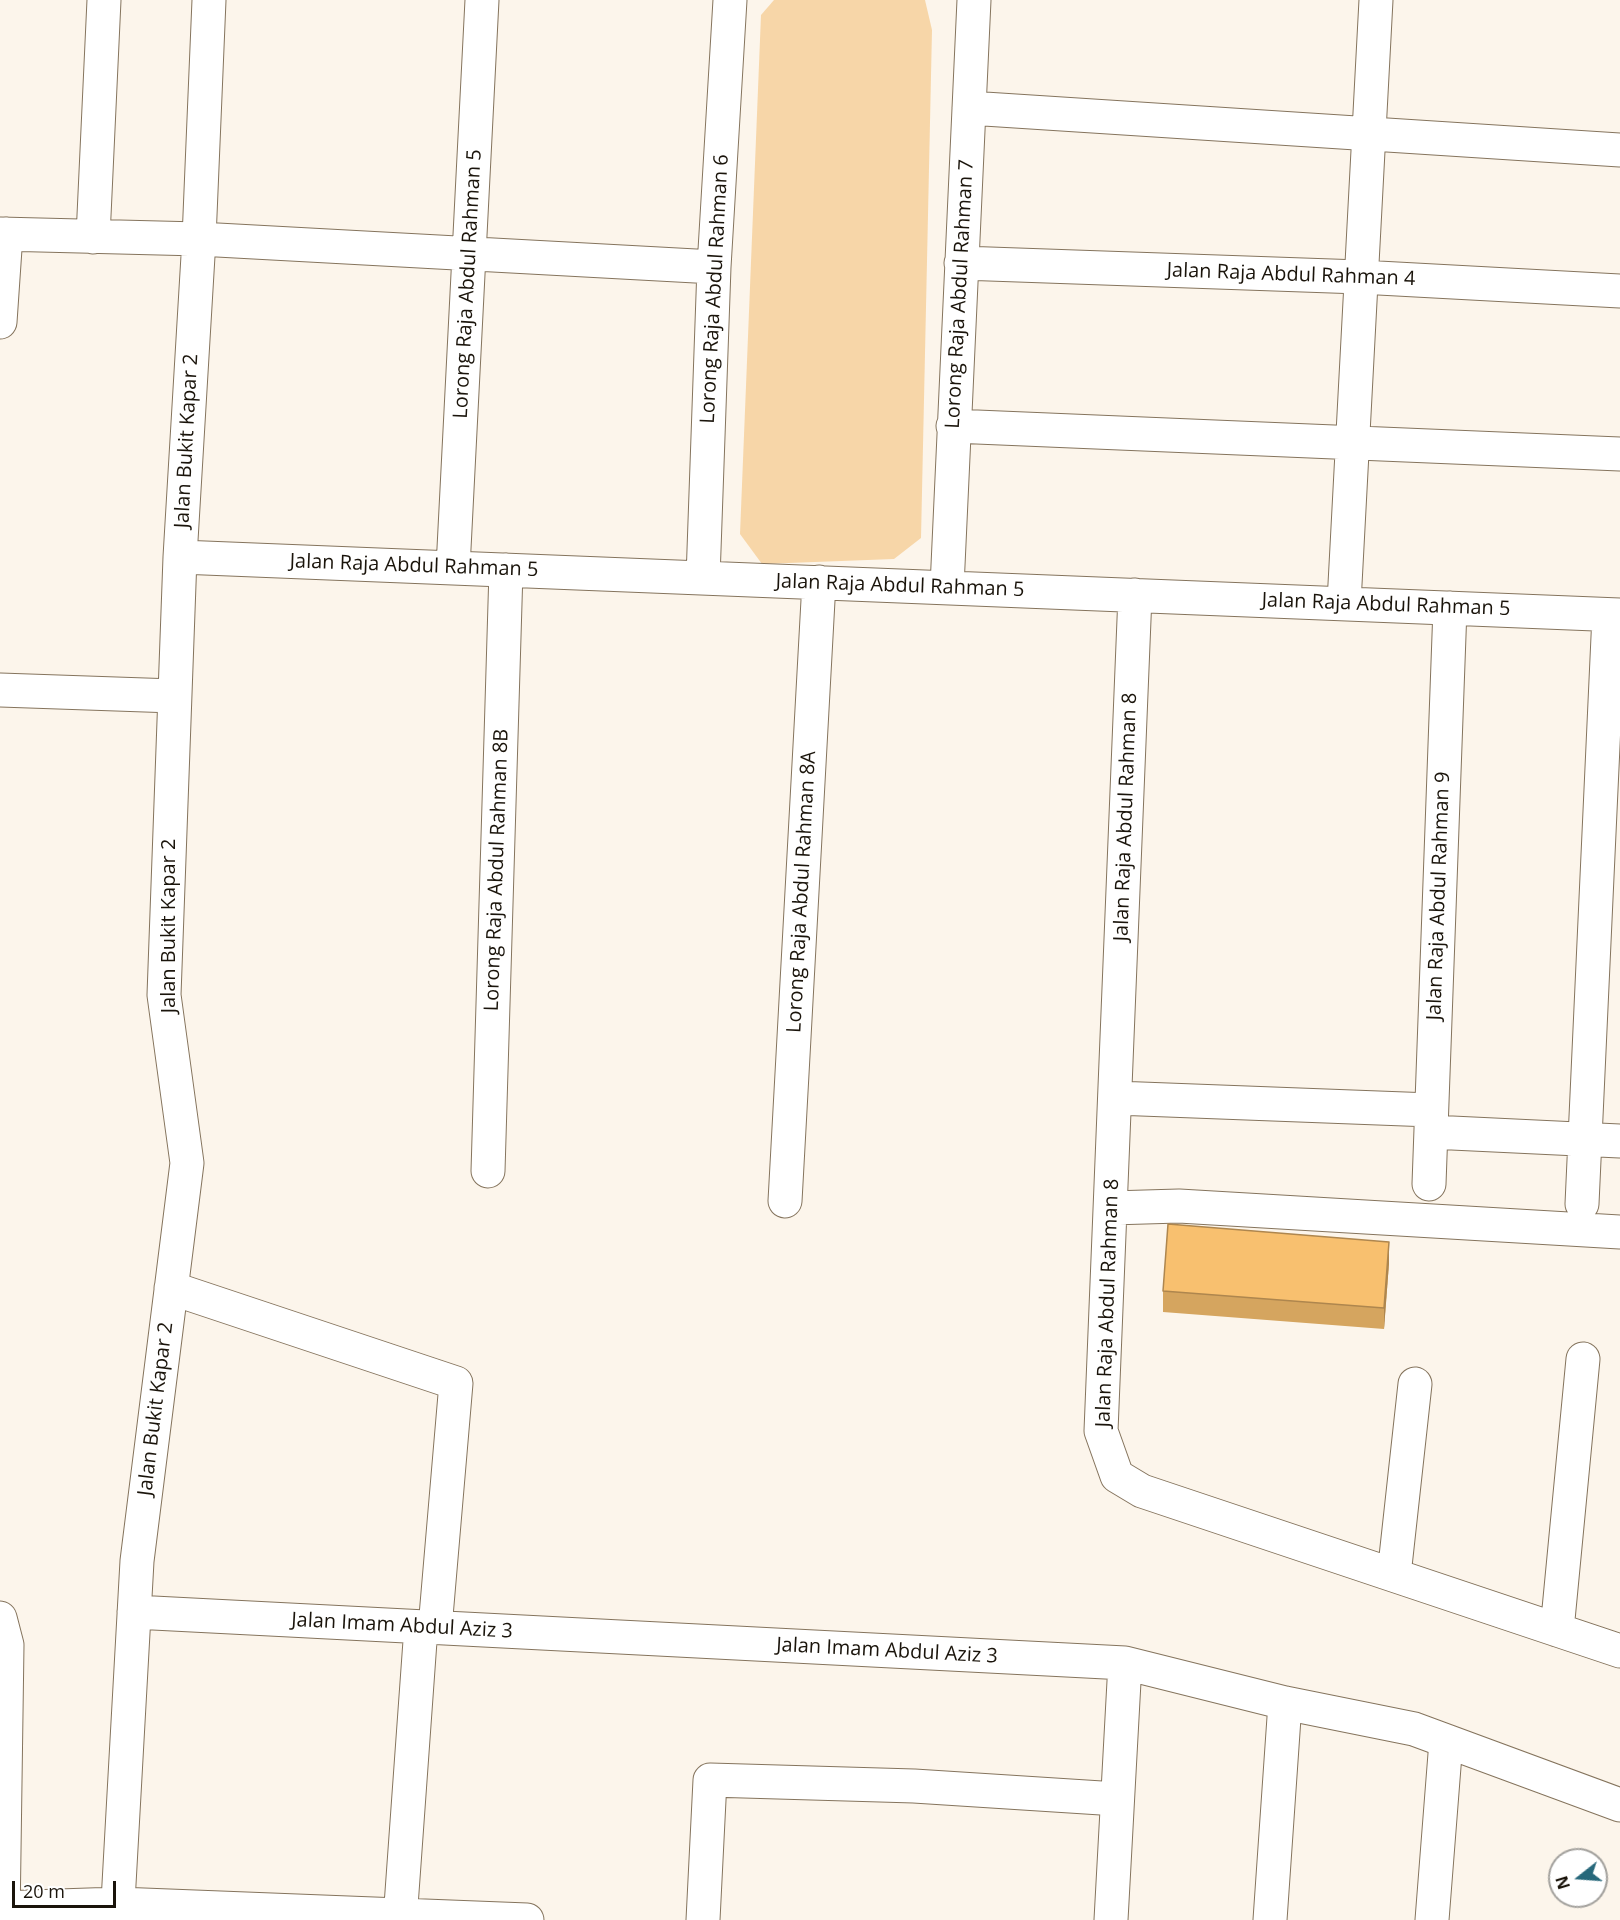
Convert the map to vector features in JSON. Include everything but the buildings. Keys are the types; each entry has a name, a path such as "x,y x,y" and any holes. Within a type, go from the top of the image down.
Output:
{"street":[{"path":"93,237 104,0"},
{"name":"Jalan Bukit Kapar 2","path":"117,1912 137,1560 187,1163 164,995 180,557 199,239 209,0"},
{"name":"Lorong Raja Abdul Rahman 5","path":"453,568 482,0"},
{"name":"Lorong Raja Abdul Rahman 6","path":"703,578 714,267 730,0"},
{"name":"Lorong Raja Abdul Rahman 7","path":"947,587 974,0"},
{"path":"1344,603 1376,0"},
{"path":"969,108 1620,150"},
{"path":"0,322 3,234 199,239 714,267"},
{"name":"Jalan Raja Abdul Rahman 4","path":"961,263 1360,277 1620,291"},
{"path":"953,426 1620,454"},
{"name":"Jalan Raja Abdul Rahman 5","path":"180,557 1615,615"},
{"name":"Lorong Raja Abdul Rahman 8B","path":"488,1171 506,570"},
{"name":"Lorong Raja Abdul Rahman 8A","path":"785,1201 819,582"},
{"name":"Jalan Raja Abdul Rahman 8","path":"1135,595 1101,1431 1117,1476 1142,1491 1620,1651"},
{"name":"Jalan Raja Abdul Rahman 9","path":"1429,1184 1450,608"},
{"path":"1582,1204 1615,615"},
{"path":"0,690 174,696"},
{"path":"1115,1098 1431,1121 1620,1141"},
{"path":"1111,1208 1179,1206 1620,1232"},
{"path":"171,1288 456,1383 428,1627 400,1917"},
{"path":"1557,1630 1583,1359"},
{"path":"1394,1575 1415,1384"},
{"name":"Jalan Imam Abdul Aziz 3","path":"134,1612 1125,1663 1286,1703 1414,1729 1620,1805"},
{"path":"0,1618 7,1646 2,1912 527,1920"},
{"path":"1111,1920 1125,1663"},
{"path":"1270,1920 1286,1703"},
{"path":"1432,1920 1446,1741"},
{"path":"703,1920 710,1780 914,1786 1117,1799"}],"shaded area":[{"path":"774,0 925,0 932,30 921,538 894,559 762,564 740,534 761,15"}]}
